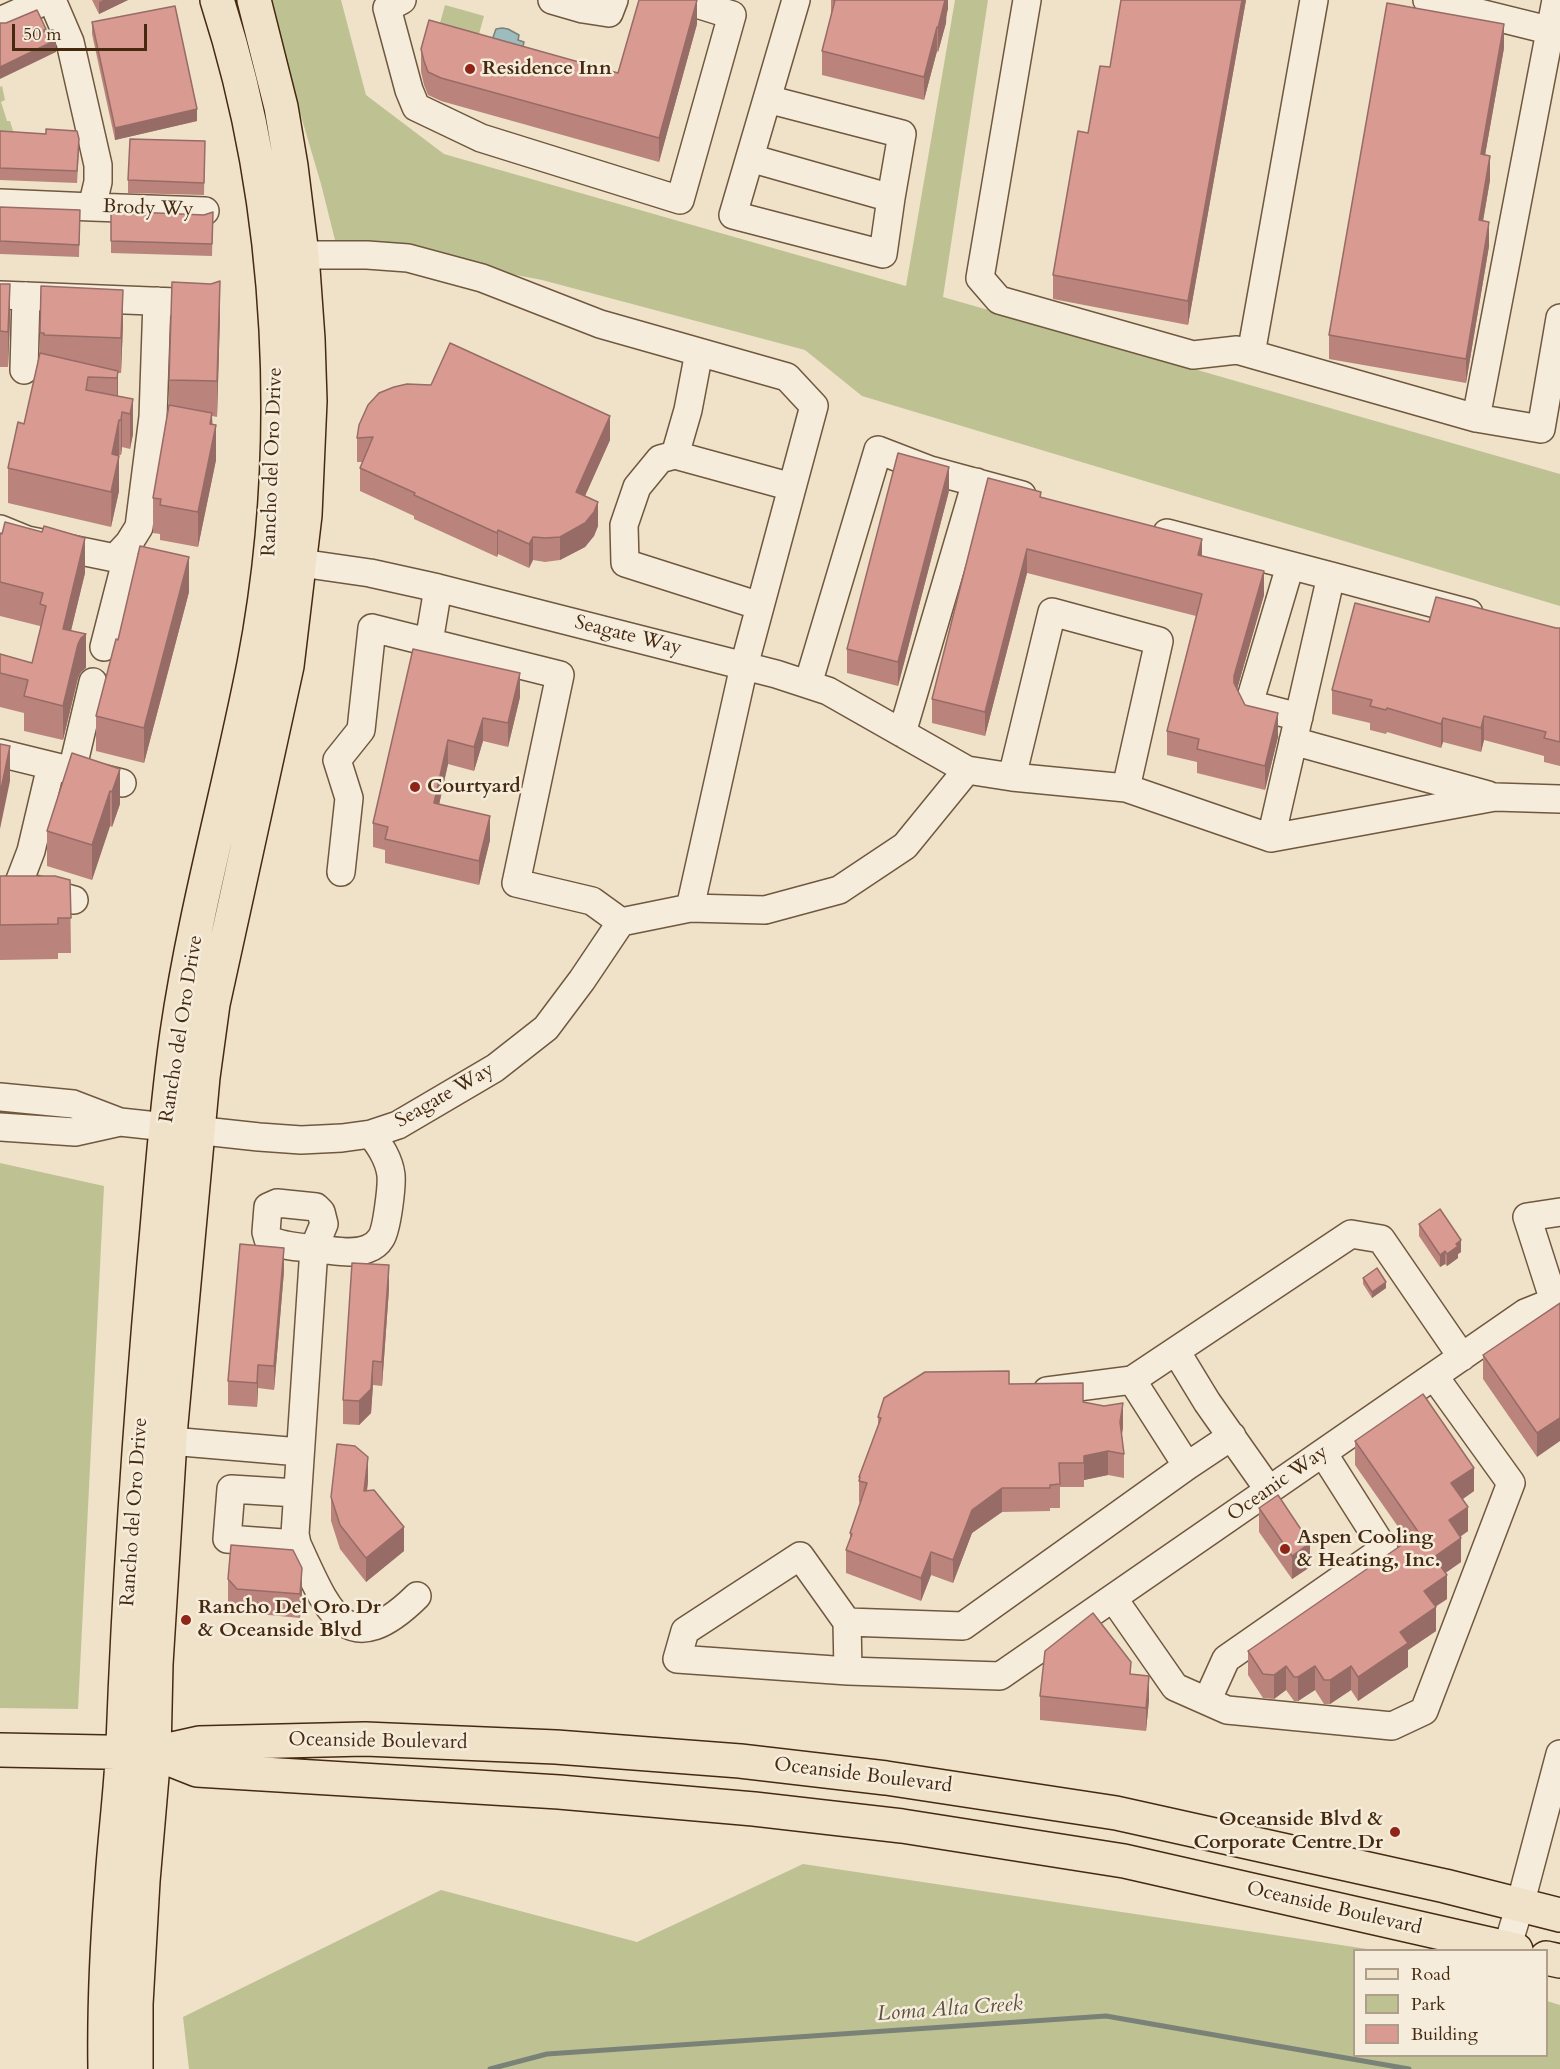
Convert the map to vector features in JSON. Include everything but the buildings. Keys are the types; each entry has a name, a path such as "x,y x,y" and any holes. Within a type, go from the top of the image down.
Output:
{"main road":[{"name":"Rancho del Oro Drive","path":"217,0 249,114 270,258 276,340 275,514 285,560"},
{"name":"Rancho del Oro Drive","path":"105,2069 104,2003 138,1752 157,1652 170,1441 182,1129 177,1033 187,973 255,660 285,560 305,515 310,401 302,255 280,107 254,0"},
{"name":"Rancho del Oro Drive","path":"136,2069 138,1752 125,1662 140,1422 182,1129"},
{"name":"Oceanside Boulevard","path":"0,1750 138,1752 199,1743 365,1739 556,1747 751,1762 886,1778 1116,1813 1445,1886 1560,1915"},
{"name":"Oceanside Boulevard","path":"138,1752 197,1770 571,1793 754,1809 902,1827 1124,1861 1511,1949"}],"street":[{"path":"0,21 42,0"},
{"path":"52,0 70,42 98,165 98,182 92,207"},
{"path":"402,0 387,8 409,90 417,107 481,138 680,200 732,15 684,0"},
{"path":"552,0 582,9 609,13 614,0"},
{"path":"767,99 902,134 883,254 733,215 795,0"},
{"path":"1027,0 980,278 999,300 1193,355 1237,350 1476,418 1550,432 1560,318"},
{"path":"1251,354 1314,0"},
{"path":"1427,0 1556,32"},
{"path":"1476,418 1556,32 1556,0"},
{"path":"750,158 891,198"},
{"name":"Brody Wy","path":"0,203 205,212"},
{"path":"302,255 367,255 408,258 482,278 600,324 787,377 814,406 744,666 690,908"},
{"path":"24,370 13,296 201,303"},
{"path":"104,647 120,559 139,527 153,417 157,301"},
{"path":"675,455 688,410 699,352"},
{"path":"808,684 878,450 930,470 1043,500"},
{"path":"760,606 625,563 624,525 638,487 660,459 675,455 792,487"},
{"path":"902,733 976,482"},
{"path":"1144,527 1491,619"},
{"path":"0,529 27,540 120,559 153,569"},
{"name":"Seagate Way","path":"285,560 370,573 438,588 808,684 828,691 967,770"},
{"path":"1290,566 1249,704 1296,729 1495,797"},
{"path":"1271,838 1331,576"},
{"path":"429,642 438,588"},
{"path":"1012,777 1052,612 1160,641 1126,788"},
{"path":"341,872 349,798 337,760 361,730 372,628 560,675 516,883 592,901 621,922 690,908 765,910 839,890 905,846 967,770 1012,777 1126,788 1271,838 1495,797 1560,799"},
{"path":"74,900 9,889 31,851 93,682"},
{"path":"0,753 122,783"},
{"name":"Seagate Way","path":"120,1122 301,1140 371,1134 398,1125 495,1068 546,1028 621,922"},
{"path":"0,1097 73,1104 120,1122"},
{"path":"0,1127 75,1132 120,1122"},
{"path":"371,1134 386,1156 391,1174 391,1189 383,1235 378,1243 366,1250 352,1252 314,1248 295,1534 297,1544 331,1612 346,1624 367,1629 383,1623 399,1614 417,1596"},
{"path":"1557,1300 1527,1217 1560,1212"},
{"path":"1039,1392 1132,1380 1351,1234 1381,1239 1462,1357"},
{"name":"Oceanic Way","path":"848,1671 1000,1676 1525,1313 1557,1300"},
{"path":"1176,1351 1207,1402 1269,1490"},
{"path":"1113,1598 1175,1687 1227,1710 1392,1726 1424,1711 1511,1483 1434,1376"},
{"path":"1132,1380 1187,1466"},
{"path":"848,1622 963,1626 1232,1436"},
{"path":"170,1441 300,1452"},
{"path":"1207,1701 1226,1659 1384,1549 1323,1453"},
{"path":"297,1493 231,1489 227,1539 297,1544"},
{"path":"800,1556 848,1622 848,1671 677,1659 685,1630 800,1556"},
{"path":"1511,1949 1520,1905 1560,1754"}],"green space":[{"path":"267,0 341,0 366,95 444,154 906,286 955,0 988,0 943,297 1560,474 1560,606 862,396 805,350 542,280 335,240"},
{"path":"445,5 484,16 479,34 440,23"},
{"path":"2,86 5,100 1,102 14,134 0,133 0,87"},
{"path":"0,1163 104,1186 78,1709 0,1708"},
{"path":"803,1864 1367,1949 1353,1949 1353,2057 1548,2057 1548,2001 1560,2005 1560,2069 189,2069 183,2017 441,1890 637,1942"}],"water":[{"path":"502,28 519,35 518,40 524,42 521,55 492,40 496,29"}],"waterway":[{"name":"Loma Alta Creek","path":"490,2069 547,2054 1106,2016 1409,2069"}],"place":[{"name":"Residence Inn","path":"470,69"},
{"name":"Courtyard","path":"415,787"},
{"name":"Aspen Cooling & Heating, Inc.","path":"1285,1549"},
{"name":"Rancho Del Oro Dr & Oceanside Blvd","path":"186,1620"},
{"name":"Oceanside Blvd & Corporate Centre Dr","path":"1395,1832"}]}
